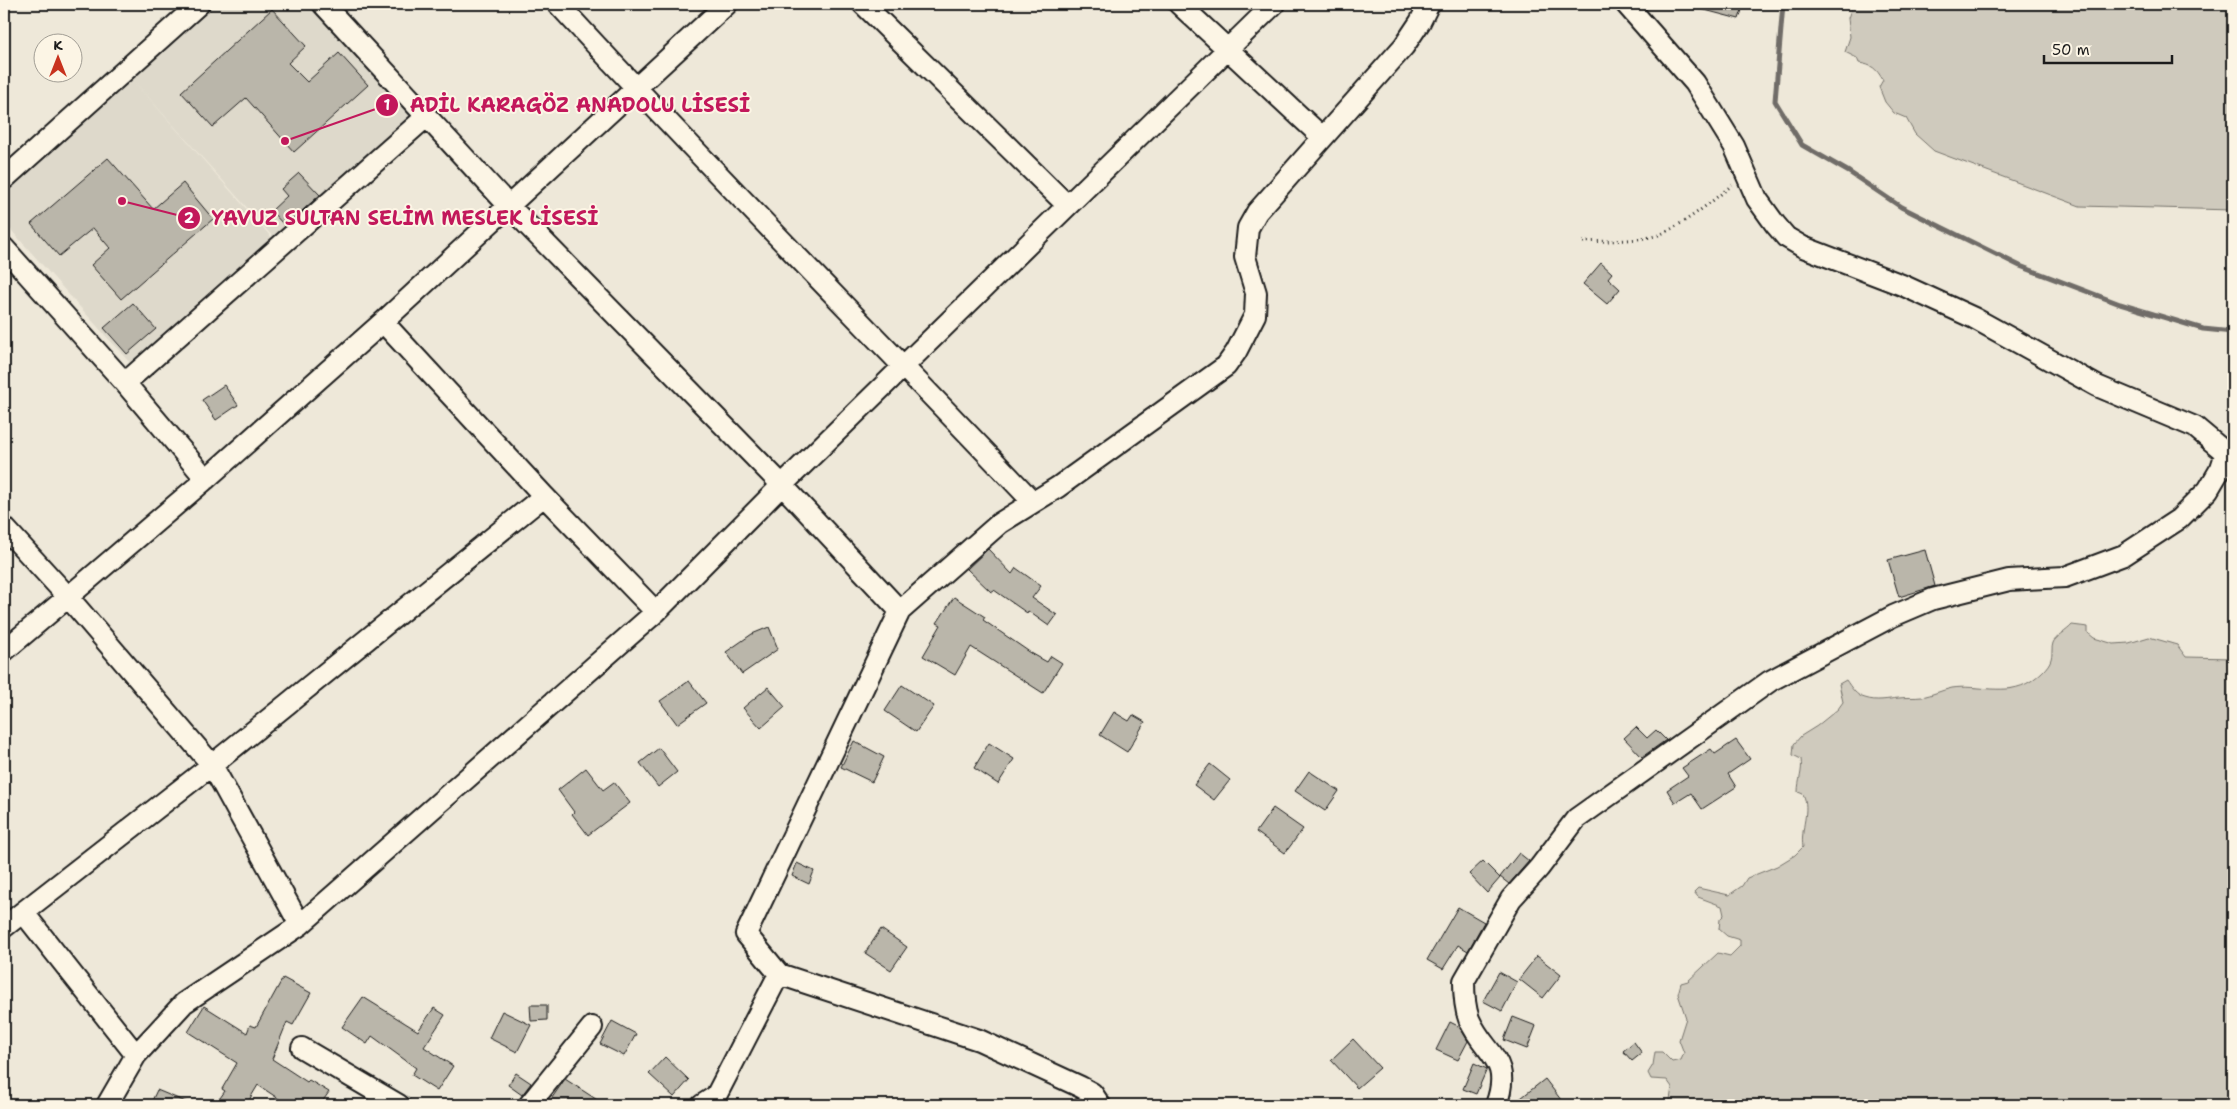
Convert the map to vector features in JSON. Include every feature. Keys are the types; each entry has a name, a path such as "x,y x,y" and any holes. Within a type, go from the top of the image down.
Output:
{"street":[{"path":"4,179 199,4"},
{"path":"323,4 509,206 782,485 900,611"},
{"path":"558,4 636,89 904,365 1033,502"},
{"path":"4,652 206,479 383,322 727,4"},
{"path":"863,4 1067,205"},
{"path":"1179,4 1322,137"},
{"path":"107,1105 136,1055 184,1003 300,925 656,612 782,485 1226,48 1274,4"},
{"path":"1100,1105 1092,1093 1081,1087 979,1040 779,974 746,934 900,611 1000,523 1058,487 1226,366 1236,352 1255,315 1256,293 1245,257 1248,228 1257,212 1404,46 1429,4"},
{"path":"1496,1105 1502,1074 1497,1059 1482,1040 1469,1018 1464,995 1464,981 1511,898 1539,868 1576,819 1770,681 1893,616 1934,599 2000,582 2065,577 2124,555 2179,519 2208,490 2230,453 2195,427 2098,386 1974,318 1902,285 1803,247 1786,237 1757,199 1734,146 1695,82 1629,5"},
{"path":"125,383 426,117"},
{"path":"4,248 125,383 206,479"},
{"path":"383,322 544,496 656,612"},
{"path":"4,927 212,764 544,496"},
{"path":"4,528 68,596 212,764 300,925"},
{"path":"23,912 136,1055"},
{"path":"702,1105 716,1096 779,974"},
{"path":"529,1105 592,1027"},
{"path":"302,1048 399,1105"}],"path":[{"path":"1583,242 1618,240 1659,234 1701,210 1746,174"}],"shaded area":[{"path":"199,4 320,4 416,110 275,239 132,79 272,238 130,363 4,222 4,179"},
{"path":"1853,4 2233,4 2233,210 2080,206 1934,151 1915,134 1906,118 1894,113 1885,102 1879,87 1883,80 1876,70 1859,63 1857,58 1845,52 1850,37 1848,18"},
{"path":"2072,625 2088,627 2088,633 2094,638 2114,644 2129,643 2149,637 2177,645 2186,657 2233,658 2233,1105 1665,1105 1670,1100 1672,1087 1667,1080 1651,1079 1648,1073 1653,1065 1655,1052 1662,1052 1672,1062 1681,1060 1684,1053 1679,1040 1686,1018 1678,994 1681,983 1688,981 1718,953 1730,956 1740,946 1740,940 1727,936 1719,929 1720,919 1724,915 1722,906 1698,897 1694,892 1698,888 1729,895 1742,886 1747,878 1777,866 1795,855 1803,847 1802,840 1806,806 1803,794 1798,792 1801,759 1793,755 1794,744 1801,736 1838,709 1843,702 1839,684 1846,680 1854,691 1862,697 1878,700 1922,697 1962,687 2002,689 2021,686 2031,681 2043,671 2051,659 2054,641"}],"building":[{"path":"1697,4 1744,4 1739,19 1697,8"},
{"path":"272,9 306,46 288,63 307,82 339,53 368,85 294,152 246,98 213,127 181,92"},
{"path":"108,158 153,209 183,183 213,219 121,299 91,265 110,248 93,228 59,256 31,224"},
{"path":"299,173 320,195 285,226 271,211 287,196 281,189"},
{"path":"1601,263 1612,273 1608,278 1620,289 1607,304 1583,284"},
{"path":"133,303 156,329 127,354 104,328"},
{"path":"224,385 238,405 216,420 202,400"},
{"path":"988,549 1012,574 1016,568 1041,586 1032,598 1057,615 1049,626 994,590 991,592 967,569"},
{"path":"1925,550 1935,586 1899,597 1888,560"},
{"path":"954,597 985,617 983,620 1031,653 1047,662 1051,656 1062,663 1043,693 971,647 955,675 923,656 941,625 937,623"},
{"path":"769,627 778,649 742,674 726,652 752,634"},
{"path":"689,681 706,703 677,724 660,701"},
{"path":"902,685 934,706 916,732 885,711"},
{"path":"768,687 785,707 761,728 743,708"},
{"path":"1114,712 1129,721 1133,715 1145,722 1127,752 1100,735"},
{"path":"1636,727 1647,738 1656,730 1666,740 1642,757 1624,738"},
{"path":"1736,740 1750,759 1728,774 1736,787 1702,809 1691,793 1675,803 1667,790 1688,776 1682,768 1711,749 1715,754"},
{"path":"854,741 884,757 872,782 841,767"},
{"path":"989,743 1014,759 998,784 974,768"},
{"path":"659,748 677,772 658,787 640,763"},
{"path":"1210,764 1230,780 1214,800 1194,785"},
{"path":"586,768 603,790 614,782 630,803 588,835 572,814 574,812 558,790"},
{"path":"1309,771 1339,791 1325,811 1295,791"},
{"path":"1273,808 1303,829 1285,853 1256,832"},
{"path":"1519,853 1529,861 1509,884 1500,877"},
{"path":"1483,861 1500,878 1487,893 1469,874"},
{"path":"797,863 814,871 809,884 792,876"},
{"path":"1458,907 1484,922 1468,951 1458,945 1443,969 1427,960"},
{"path":"881,929 907,947 891,970 865,953"},
{"path":"1537,956 1561,975 1543,998 1519,979"},
{"path":"1499,972 1517,982 1502,1011 1483,1001"},
{"path":"283,978 311,993 293,1025 287,1022 272,1059 307,1082 309,1080 329,1092 320,1105 288,1105 258,1085 246,1105 215,1105 225,1091 222,1089 237,1063 188,1032 204,1006 247,1033 250,1025 256,1027"},
{"path":"363,997 418,1031 434,1008 445,1015 424,1047 453,1066 437,1091 412,1075 416,1068 372,1036 367,1044 342,1027"},
{"path":"530,1005 547,1005 547,1020 531,1021"},
{"path":"502,1011 531,1025 517,1052 489,1038"},
{"path":"1513,1017 1536,1026 1527,1049 1504,1040"},
{"path":"612,1021 636,1034 624,1056 600,1044"},
{"path":"1450,1022 1460,1027 1468,1041 1458,1060 1436,1050"},
{"path":"1353,1039 1380,1068 1357,1088 1331,1060"},
{"path":"1634,1042 1642,1053 1632,1061 1623,1051"},
{"path":"665,1057 689,1080 674,1097 649,1074"},
{"path":"1474,1063 1487,1069 1476,1094 1463,1089"},
{"path":"516,1073 531,1083 522,1095 508,1085"},
{"path":"565,1079 605,1105 547,1105"},
{"path":"1545,1079 1565,1105 1512,1105"},
{"path":"157,1090 193,1105 150,1105"}],"waterway":[{"path":"1783,4 1775,101 1802,145 1849,172 1901,207 2020,266 2120,304 2203,329 2233,332"}],"place":[{"name":"ADİL KARAGÖZ ANADOLU LİSESİ","path":"285,141"},
{"name":"YAVUZ SULTAN SELİM MESLEK LİSESİ","path":"122,201"}]}
